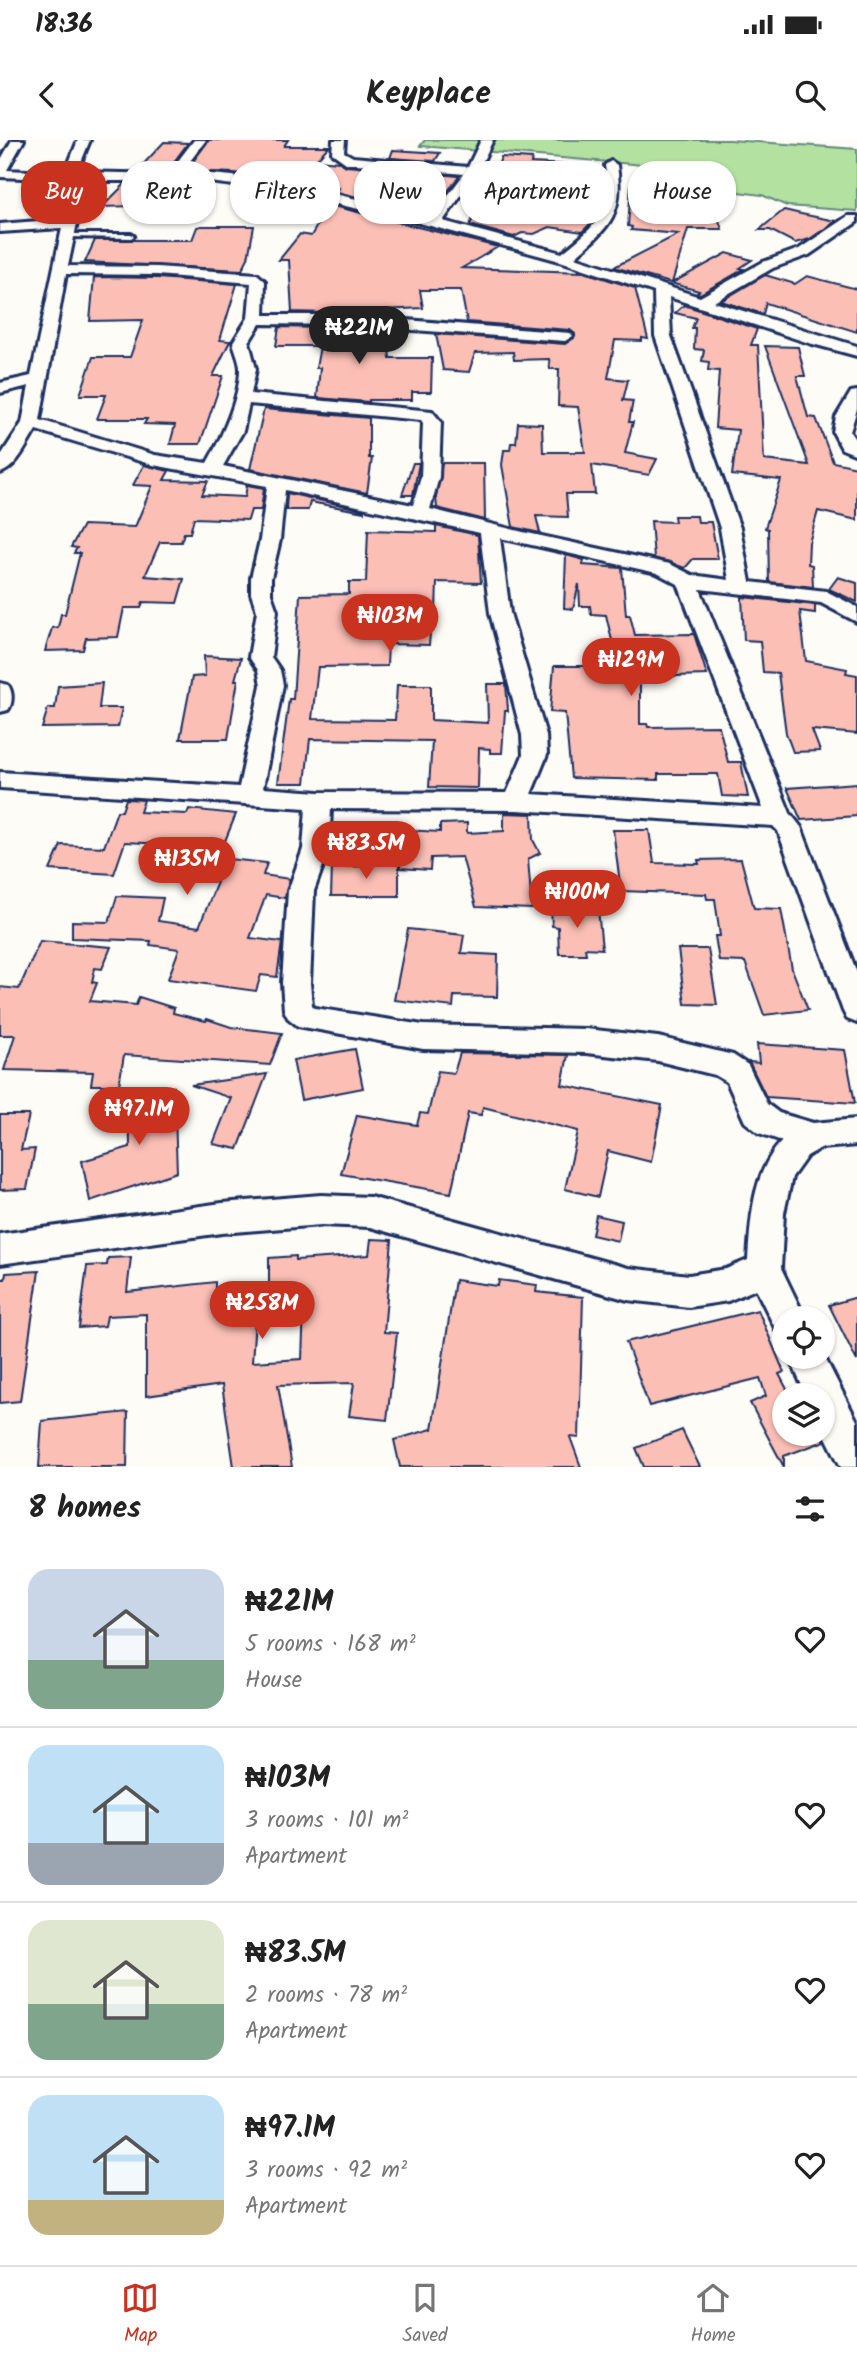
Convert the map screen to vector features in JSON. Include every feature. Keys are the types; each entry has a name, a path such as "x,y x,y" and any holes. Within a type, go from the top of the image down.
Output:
{"street":[{"path":"18,140 0,173 21,174"},
{"path":"76,161 84,140"},
{"path":"184,161 200,140"},
{"path":"339,140 338,153 350,160 460,170"},
{"path":"477,161 487,140"},
{"path":"216,180 279,187 354,204"},
{"path":"446,208 460,188"},
{"path":"701,303 768,265 804,252 853,219"},
{"path":"0,468 15,450 16,404 39,379 69,224"},
{"path":"439,224 565,257 815,340 857,351"},
{"path":"565,257 603,224"},
{"path":"0,228 69,229"},
{"path":"60,270 157,271 252,277 258,281 256,318 241,342 248,369 234,431 212,468"},
{"path":"661,288 663,336 730,528 740,585"},
{"path":"256,318 343,320 565,336"},
{"path":"16,404 39,379"},
{"path":"857,396 841,422 840,430 844,440 857,450"},
{"path":"242,398 426,415 432,422 429,477 420,512"},
{"path":"16,404 153,460 212,468 420,512 522,538 663,568 687,581 826,597 857,616"},
{"path":"249,796 272,685 269,670 260,657 267,611 261,594 261,578 270,540 277,483"},
{"path":"489,530 500,612 534,735 535,755 516,802"},
{"path":"495,560 522,538"},
{"path":"687,581 779,818 789,827 857,1011"},
{"path":"0,690 0,705"},
{"path":"0,780 319,800 516,802 591,809 779,818"},
{"path":"319,800 316,849 301,891 296,983 298,1010 308,1018 422,1037 586,1041 658,1049 723,1063 738,1074 756,1113 770,1124 813,1137 857,1132"},
{"path":"782,1306 764,1269 771,1192 778,1171 790,1152 813,1137"},
{"path":"0,1249 222,1218 321,1210 370,1212 628,1284 689,1291 728,1285 764,1269"},
{"path":"812,1369 857,1460"}],"lane":[{"path":"69,229 131,236"}],"green space":[{"path":"425,140 730,140 857,149 857,211 787,206 762,195 736,192 736,161 628,161 628,164 420,146"}],"building":[{"path":"209,140 288,140 284,146 329,146 316,160 328,161 230,161 230,173 216,172 216,161 193,161"},
{"path":"164,142 188,143 174,161 146,161"},
{"path":"393,150 440,153 435,161 390,158"},
{"path":"501,157 532,159 532,161 500,161"},
{"path":"340,162 354,167 354,196 340,193"},
{"path":"446,175 459,176 448,191"},
{"path":"121,188 121,206 107,207 107,202"},
{"path":"340,208 354,211 354,224 405,224 498,247 462,268 584,272 635,288 648,339 615,340 608,378 628,380 623,400 633,401 629,422 633,422 625,453 657,459 649,475 592,465 595,494 566,494 568,517 536,516 540,533 513,527 502,465 504,450 510,450 511,443 516,443 518,423 542,424 543,452 585,452 578,407 558,406 559,369 550,369 549,359 514,360 513,352 475,353 469,372 443,370 436,334 565,344 574,338 575,334 570,330 467,322 461,290 420,290 423,308 361,311 362,314 292,312 289,260 279,260 300,234 311,236 318,224 340,224"},
{"path":"784,210 836,221 810,239 795,243 770,230 759,230"},
{"path":"589,224 582,232 550,227 534,234 522,233 514,237 470,225"},
{"path":"720,224 722,229 688,229 672,283 727,253 752,260 740,268 744,269 700,294 697,293 699,291 614,267 679,234 631,230 632,227 628,226"},
{"path":"254,226 248,258 242,270 85,262 95,240 192,240 197,227"},
{"path":"765,275 795,284 807,276 857,289 857,332 766,303 763,314 721,301"},
{"path":"94,277 237,284 220,340 230,341 213,376 223,376 200,444 170,444 175,425 144,424 147,419 97,419 106,395 80,395 93,357 130,357 143,320 90,321"},
{"path":"684,305 757,329 751,345 758,345 764,460 809,465 765,346 798,347 805,376 797,376 808,417 816,418 833,462 857,467 857,520 818,511 809,543 808,564 812,565 813,587 769,582 768,529 765,528 781,480 732,475 738,430 715,428 719,371 708,370 709,362 702,361 704,350 694,349 695,328 692,328 696,318 675,313"},
{"path":"279,327 362,329 363,348 389,349 390,358 432,358 431,392 412,392 412,400 369,402 317,398 320,368 316,368 320,346 276,346"},
{"path":"264,409 369,418 369,458 372,458 367,493 250,469"},
{"path":"413,463 419,463 413,495 402,495"},
{"path":"442,463 484,463 485,520 437,508 436,497"},
{"path":"144,465 169,471 164,480 208,481 202,495 245,497 247,485 264,488 261,510 251,510 248,520 194,518 190,533 184,533 181,542 160,542 145,576 184,579 177,603 143,602 141,608 124,608 118,637 86,638 83,650 45,651 52,628 58,627 61,614 65,614 80,553 74,553 77,548 71,547 83,525 135,527 152,486 133,485"},
{"path":"287,493 364,512 310,502 308,510 286,510"},
{"path":"674,516 697,516 698,522 711,522 718,559 693,559 685,568 654,558 651,521 675,522"},
{"path":"436,526 478,535 481,583 437,582 436,611 432,611 429,645 388,644 387,666 318,667 312,719 395,720 397,685 431,685 431,720 488,723 487,684 506,684 508,711 505,711 502,753 490,753 490,749 479,748 478,788 429,787 432,741 310,739 305,783 278,783 289,699 293,699 300,595 349,594 349,582 366,582 368,530 436,532"},
{"path":"566,555 584,560 583,565 622,568 626,615 630,615 635,635 694,634 707,675 640,677 640,724 647,724 648,727 719,726 728,762 741,762 748,797 722,796 718,774 658,774 658,780 571,778 565,713 550,712 554,666 618,666 606,615 591,614 590,606 580,606 579,584 573,609 564,608"},
{"path":"838,577 857,583 857,602 829,589"},
{"path":"742,597 815,605 815,613 800,611 806,661 847,669 846,673 857,675 857,734 812,730 820,751 793,752 786,733 778,673 763,672 760,641 744,640"},
{"path":"204,656 241,658 235,680 238,680 228,739 180,739 192,677 205,676"},
{"path":"102,683 99,708 122,708 118,727 42,728 48,708 55,708 58,686"},
{"path":"857,783 857,816 801,820 787,788"},
{"path":"126,799 144,800 140,812 187,814 189,809 236,814 218,858 267,863 263,875 290,879 285,898 266,895 250,938 282,942 277,977 261,975 256,991 168,979 179,949 150,945 151,941 72,938 72,921 109,922 117,896 163,898 158,921 199,927 217,882 158,875 165,844 125,842 114,874 50,870 61,845 104,847 117,811 122,811"},
{"path":"504,813 532,814 533,840 540,853 528,859 532,909 476,907 462,857 431,858 430,870 400,868 404,830 440,832 440,824 467,823 467,833 504,831"},
{"path":"613,830 649,830 654,863 699,864 698,860 741,859 754,908 781,909 792,969 808,1010 764,1015 745,962 719,961 715,936 720,936 715,899 707,899 706,894 621,891"},
{"path":"372,863 399,863 399,896 331,896 332,867 371,866"},
{"path":"551,909 598,909 602,949 585,948 586,954 559,954 558,927 552,926"},
{"path":"408,929 464,935 461,953 498,955 497,997 454,996 453,1007 394,1000"},
{"path":"40,941 111,947 102,969 95,968 92,982 97,983 90,1001 136,1005 139,997 174,1008 173,1013 206,1021 207,1019 231,1027 282,1033 270,1065 124,1055 119,1085 91,1085 93,1072 4,1070 15,1035 0,1035 0,987 19,989"},
{"path":"678,949 708,949 717,1005 685,1004"},
{"path":"757,1044 845,1050 855,1103 766,1097 749,1062 759,1063"},
{"path":"355,1049 363,1088 301,1100 293,1060"},
{"path":"460,1053 568,1055 562,1085 662,1105 651,1162 608,1151 598,1197 565,1189 578,1131 483,1107 481,1115 468,1113 451,1193 341,1174 357,1115 417,1125 420,1113 428,1114 438,1071 454,1073"},
{"path":"267,1074 238,1149 213,1144 231,1098 191,1085"},
{"path":"174,1087 177,1172 90,1201 82,1161 130,1147 129,1093"},
{"path":"0,1115 29,1115 21,1150 35,1149 27,1189 0,1190"},
{"path":"596,1215 622,1221 618,1241 592,1235"},
{"path":"371,1239 392,1240 384,1332 397,1333 387,1420 349,1416 354,1383 278,1385 292,1467 234,1467 222,1385 146,1396 146,1314 107,1316 105,1326 79,1328 87,1266 107,1265 108,1258 131,1257 127,1292 215,1282 215,1307 256,1306 252,1362 302,1359 304,1307 269,1310 269,1258 296,1256 296,1260 369,1255"},
{"path":"39,1271 20,1401 0,1403 0,1279 5,1279 6,1273"},
{"path":"455,1280 498,1286 499,1280 537,1285 536,1292 583,1297 579,1438 570,1437 581,1467 400,1467 394,1440 432,1429"},
{"path":"857,1297 857,1361 835,1317 835,1306 829,1305"},
{"path":"758,1310 772,1343 772,1369 783,1369 784,1372 779,1374 784,1383 772,1383 772,1444 750,1403 766,1396 760,1378 649,1406 626,1342"},
{"path":"128,1412 127,1467 39,1467 42,1421"},
{"path":"682,1430 700,1467 644,1467 636,1448"},
{"path":"773,1446 811,1446 784,1456 784,1467"}]}
